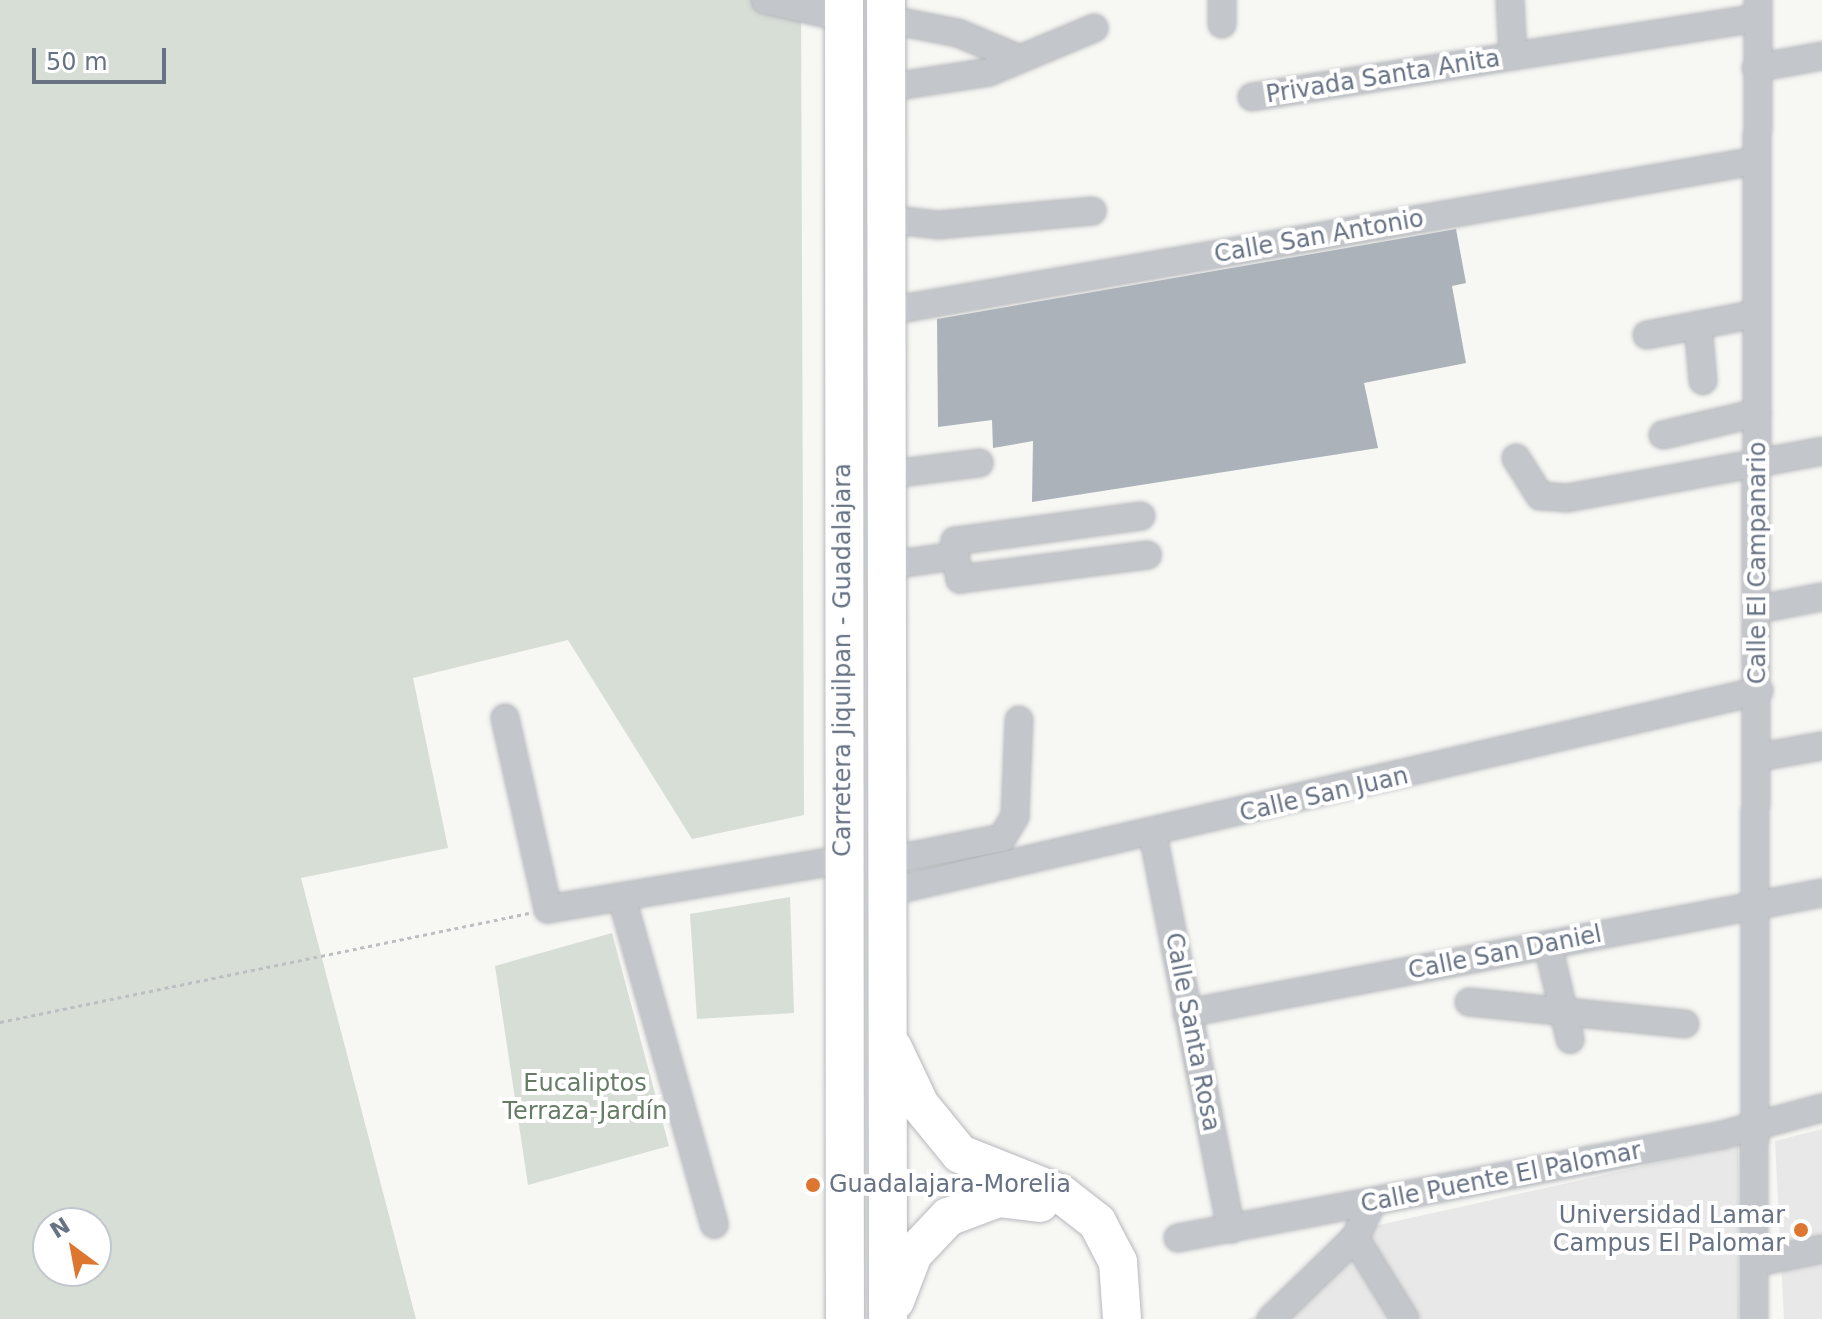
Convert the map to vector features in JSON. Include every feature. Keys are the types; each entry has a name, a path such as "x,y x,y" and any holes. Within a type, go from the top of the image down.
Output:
{"highway":[{"name":"Carretera Jiquilpan - Guadalajara","path":"844,9 842,860 849,1261 845,1319"},
{"name":"Carretera Jiquilpan - Guadalajara","path":"886,10 883,312 889,1319"},
{"path":"887,1039 920,1105 960,1154 1061,1194 1097,1222 1118,1262 1122,1319"},
{"path":"889,1319 907,1266 929,1233 971,1205 1012,1197 1043,1204 1080,1232 1102,1268 1102,1319"},
{"path":"824,1319 849,1261"}],"street":[{"path":"765,0 844,9"},
{"path":"1510,0 1513,56"},
{"name":"Privada Santa Anita","path":"1252,97 1513,56 1758,9"},
{"name":"Calle El Campanario","path":"1754,1319 1760,757 1755,161 1758,9"},
{"path":"886,10 958,33 1015,57"},
{"path":"885,88 989,72 1015,57 1094,28"},
{"path":"1756,68 1822,56"},
{"name":"Calle San Antonio","path":"883,312 1755,161"},
{"path":"884,219 938,225 1092,211"},
{"path":"1647,335 1756,314"},
{"path":"1698,325 1703,381"},
{"path":"1663,435 1757,413"},
{"path":"1516,458 1540,496 1567,498 1822,451"},
{"path":"884,475 979,463"},
{"path":"1141,516 955,541 955,556 960,579 1147,555"},
{"path":"884,566 955,556"},
{"path":"1759,609 1822,597"},
{"name":"Calle San Juan","path":"886,876 1153,835 1759,691"},
{"path":"505,718 548,909 623,902 842,860"},
{"path":"886,876 1002,838 1015,816 1019,720"},
{"path":"1760,757 1822,746"},
{"name":"Calle Santa Rosa","path":"1153,835 1231,1229"},
{"name":"Calle San Daniel","path":"1187,1013 1822,893"},
{"path":"623,902 714,1224"},
{"path":"1548,945 1567,1027"},
{"path":"1469,1002 1567,1027 1685,1024"},
{"name":"Calle Puente El Palomar","path":"1178,1238 1372,1203 1754,1126 1822,1108"},
{"path":"1271,1319 1355,1238 1372,1203"},
{"path":"1355,1238 1405,1319"},
{"path":"1754,1263 1822,1249"}],"path":[{"path":"0,1022 548,909"}],"shaded area":[{"name":"Universidad Lamar Campus El Palomar","path":"1822,1129 1822,1319 1784,1319 1775,1141"},
{"path":"1738,1145 1739,1319 1247,1319 1268,1311 1350,1221 1379,1225"}],"green space":[{"path":"0,0 801,0 804,815 692,839 568,640 413,678 448,848 301,878 416,1319 0,1319"},
{"path":"790,897 794,1013 697,1019 690,914"},
{"name":"Eucaliptos Terraza-Jardín","path":"612,933 669,1146 528,1185 495,966"}],"building":[{"path":"1456,229 1466,283 1452,286 1466,363 1364,383 1378,448 1032,502 1033,441 993,448 992,420 938,427 937,319"}],"place":[{"name":"Guadalajara-Morelia","path":"813,1185"},
{"name":"Universidad Lamar Campus El Palomar","path":"1801,1230"}]}
